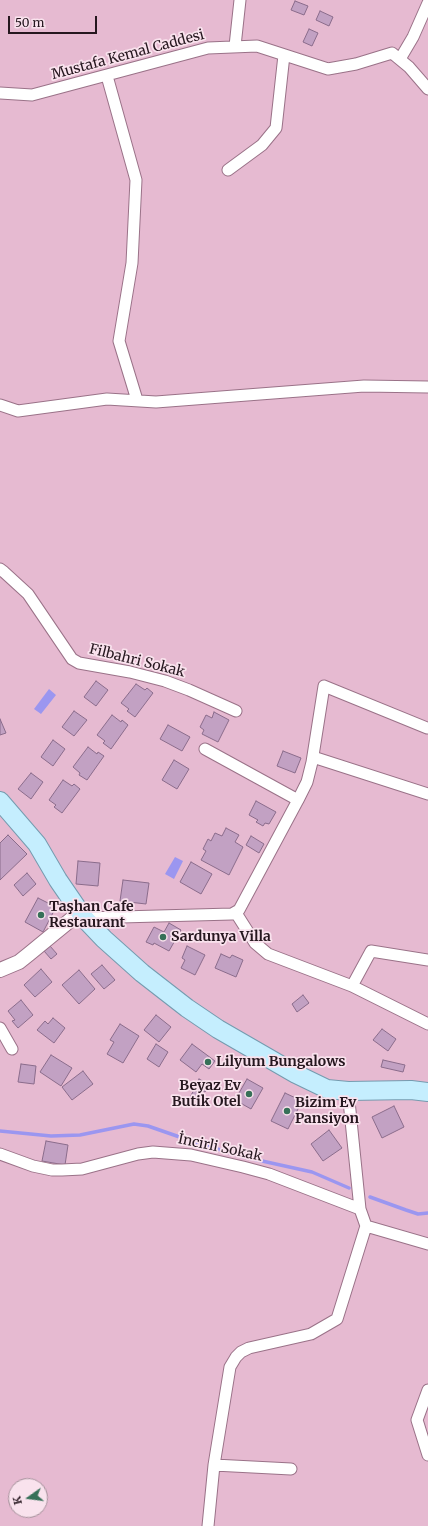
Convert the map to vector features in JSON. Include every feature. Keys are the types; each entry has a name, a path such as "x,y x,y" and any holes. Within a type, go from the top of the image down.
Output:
{"main road":[{"path":"0,801 37,844 81,916 136,968 187,1008 256,1052 327,1089 348,1092 411,1090 428,1092"}],"street":[{"path":"235,46 240,0"},
{"path":"428,3 413,37 400,59 428,89"},
{"name":"Mustafa Kemal Caddesi","path":"0,93 32,95 108,76 208,48 257,46 328,69 356,64 392,53 400,59"},
{"path":"228,170 262,145 276,128 284,55"},
{"path":"108,76 136,180 132,263 119,341 137,400"},
{"path":"0,405 18,411 107,398 156,402 364,386 428,387"},
{"name":"Filbahri Sokak","path":"0,569 28,594 72,659 79,663 130,672 165,681 236,711"},
{"path":"0,970 19,962 81,916 236,913 239,910 307,782 313,757 324,686 428,728"},
{"path":"205,749 298,800"},
{"path":"313,757 428,794"},
{"path":"236,913 256,943 268,954 352,986 428,1024"},
{"path":"352,986 371,951 428,960"},
{"path":"0,1028 12,1049"},
{"path":"208,1526 214,1465 230,1367 233,1361 241,1352 249,1348 311,1334 337,1318 366,1226 360,1210 348,1092"},
{"name":"İncirli Sokak","path":"0,1154 34,1166 52,1170 82,1169 138,1154 153,1152 191,1155 269,1174 360,1210"},
{"path":"366,1226 428,1244"},
{"path":"428,1390 417,1420 428,1455"},
{"path":"214,1465 291,1469"}],"shaded area":[{"path":"49,689 56,695 41,714 34,709"},
{"path":"175,857 183,861 174,879 165,874"}],"building":[{"path":"295,1 308,6 304,15 291,10"},
{"path":"320,11 333,17 329,26 316,20"},
{"path":"309,29 318,33 312,46 303,42"},
{"path":"96,681 108,690 96,706 84,697"},
{"path":"136,684 145,690 147,688 153,693 135,717 127,711 129,709 121,703"},
{"path":"74,711 87,720 74,736 62,727"},
{"path":"214,712 229,720 218,742 202,734 204,730 200,727 206,715 212,718"},
{"path":"112,715 128,725 111,749 103,743 105,741 97,735"},
{"path":"0,719 6,733 0,735"},
{"path":"168,725 190,737 182,751 160,739"},
{"path":"53,740 65,749 53,766 41,757"},
{"path":"88,747 97,754 98,752 104,756 87,780 79,775 80,773 73,767"},
{"path":"283,751 301,758 295,773 277,766"},
{"path":"174,760 189,769 177,789 162,780"},
{"path":"31,773 43,782 31,799 18,789"},
{"path":"63,780 72,786 74,784 80,789 62,813 54,807 56,805 49,800"},
{"path":"256,801 276,812 269,824 265,823 263,826 256,822 258,820 249,815"},
{"path":"226,828 239,835 235,842 243,847 229,875 201,860 206,851 203,849 208,839 211,841 215,833 222,836"},
{"path":"8,835 27,854 0,880 0,843"},
{"path":"251,836 264,844 259,853 246,845"},
{"path":"78,861 100,863 98,886 76,884"},
{"path":"191,862 212,874 201,894 180,882"},
{"path":"27,873 36,884 23,896 14,885"},
{"path":"123,880 149,883 146,904 120,901"},
{"name":"Taşhan Cafe Restaurant","path":"38,898 56,907 43,932 25,922"},
{"name":"Sardunya Villa","path":"169,923 181,930 169,951 154,943 153,945 146,942 154,927 164,932"},
{"path":"50,946 57,954 51,959 44,951"},
{"path":"187,946 205,955 195,975 181,968 185,960 182,958"},
{"path":"221,954 230,958 232,955 243,960 236,977 215,968"},
{"path":"102,965 115,980 104,989 91,974"},
{"path":"41,969 52,982 35,997 24,985"},
{"path":"79,970 95,989 79,1004 62,985"},
{"path":"303,995 309,1003 297,1012 292,1004"},
{"path":"21,1000 33,1015 18,1028 12,1021 15,1020 8,1011"},
{"path":"156,1015 171,1027 159,1042 144,1030"},
{"path":"53,1018 65,1028 54,1043 37,1030 45,1021 48,1024"},
{"path":"120,1024 139,1036 123,1063 107,1054 114,1042 110,1040"},
{"path":"382,1029 396,1039 388,1051 373,1040"},
{"path":"156,1044 168,1052 159,1067 147,1059"},
{"path":"192,1044 215,1061 209,1069 202,1064 196,1072 180,1060"},
{"path":"51,1055 72,1068 61,1086 40,1072"},
{"path":"383,1060 405,1065 403,1072 381,1067"},
{"path":"21,1064 36,1066 34,1084 18,1082"},
{"path":"83,1071 93,1084 72,1100 62,1087"},
{"path":"199,1079 210,1085 205,1092 195,1087"},
{"name":"Beyaz Ev Butik Otel","path":"247,1079 263,1088 251,1109 235,1100"},
{"path":"194,1090 204,1095 200,1103 190,1097"},
{"name":"Bizim Ev Pansiyon","path":"285,1093 302,1101 288,1129 271,1121"},
{"path":"394,1106 404,1127 382,1138 372,1117"},
{"path":"329,1130 342,1148 323,1161 311,1144"},
{"path":"46,1141 68,1145 65,1165 42,1161"}],"waterway":[{"path":"0,1131 51,1136 80,1135 134,1124 148,1126 244,1157 312,1172 349,1188"},
{"path":"370,1197 418,1214 428,1213"}],"place":[{"name":"Taşhan Cafe Restaurant","path":"41,915"},
{"name":"Sardunya Villa","path":"163,937"},
{"name":"Lilyum Bungalows","path":"208,1062"},
{"name":"Beyaz Ev Butik Otel","path":"249,1094"},
{"name":"Bizim Ev Pansiyon","path":"287,1111"}]}
